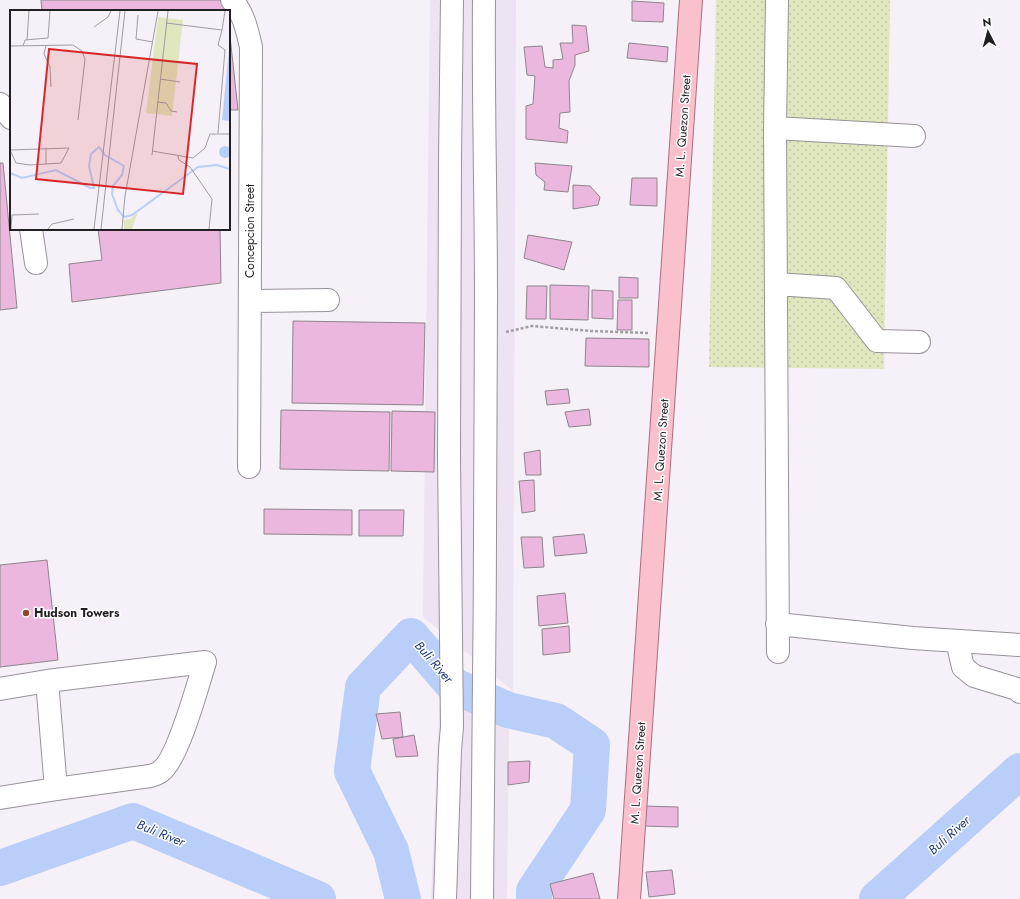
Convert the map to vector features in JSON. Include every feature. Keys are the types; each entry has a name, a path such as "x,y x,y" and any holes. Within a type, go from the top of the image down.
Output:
{"main road":[{"name":"M. L. Quezon Street","path":"629,899 691,0"}],"street":[{"name":"Concepcion Street","path":"232,0 238,8 246,26 252,47 249,467"},
{"path":"445,899 452,727 449,457 452,0"},
{"path":"482,899 486,338 483,77 484,0"},
{"path":"777,0 775,128 778,652"},
{"path":"0,104 10,117"},
{"path":"775,128 914,136"},
{"path":"31,230 36,263"},
{"path":"776,284 836,288 877,341 918,342"},
{"path":"250,301 328,300"},
{"path":"777,624 913,638 1020,645"},
{"path":"957,641 963,667 974,676 1017,689 1020,692"},
{"path":"0,689 47,681 205,662 188,718 171,760 162,771 150,776 0,798"},
{"path":"47,681 56,789"}],"path":[{"path":"486,338 532,326 591,331 668,333"}],"shaded area":[{"path":"430,0 516,0 513,691 423,617"},
{"path":"440,684 509,727 507,899 431,899"}],"green space":[{"path":"716,0 890,0 884,369 709,367"}],"building":[{"path":"41,0 225,0 227,10 42,10"},
{"path":"632,1 664,3 663,22 632,21"},
{"path":"572,25 586,26 589,51 575,55 575,65 569,81 570,112 560,113 559,128 568,131 567,143 526,139 526,106 533,104 535,76 527,75 524,47 542,46 545,67 553,68 553,60 563,59 560,43 573,43"},
{"path":"230,36 238,110 230,110"},
{"path":"629,43 668,47 667,62 627,58"},
{"path":"0,163 3,163 17,308 0,310"},
{"path":"535,163 572,166 568,192 544,190 545,182 536,175"},
{"path":"632,178 657,178 657,206 630,205"},
{"path":"573,185 590,186 600,197 598,205 573,209"},
{"path":"98,230 220,230 221,283 72,302 69,264 102,260"},
{"path":"528,235 572,242 564,270 524,258"},
{"path":"619,277 638,278 638,298 619,298"},
{"path":"550,285 589,286 588,320 550,319"},
{"path":"527,286 547,286 546,319 526,319"},
{"path":"592,290 613,291 613,319 592,318"},
{"path":"618,300 632,300 632,330 617,330"},
{"path":"293,321 425,323 423,405 292,403"},
{"path":"586,338 649,339 649,367 585,366"},
{"path":"568,389 570,403 547,405 545,391"},
{"path":"589,409 591,425 569,427 565,412"},
{"path":"281,410 390,412 389,471 280,469"},
{"path":"392,411 435,412 434,472 391,471"},
{"path":"540,450 541,475 526,475 524,453"},
{"path":"534,480 535,511 522,513 519,481"},
{"path":"264,509 352,510 352,535 264,534"},
{"path":"359,510 404,510 403,536 359,536"},
{"path":"584,534 587,553 555,556 553,537"},
{"path":"521,537 542,537 544,567 524,568"},
{"name":"Hudson Towers","path":"47,560 58,660 0,667 0,565"},
{"path":"565,593 568,623 539,626 537,596"},
{"path":"569,626 570,652 543,655 542,629"},
{"path":"400,712 403,737 382,739 376,714"},
{"path":"414,735 418,756 396,757 393,739"},
{"path":"530,761 529,782 508,785 508,762"},
{"path":"643,806 678,807 678,827 642,826"},
{"path":"672,870 675,894 649,897 646,872"},
{"path":"593,873 600,899 554,899 550,884"}],"waterway":[{"name":"Buli River","path":"403,899 391,851 352,771 363,687 411,636 454,686 508,710 556,721 592,745 588,810 534,891 534,899"},
{"name":"Buli River","path":"877,899 1020,771"},
{"name":"Buli River","path":"0,868 133,821 318,899"}],"place":[{"name":"Hudson Towers","path":"26,613"}]}
